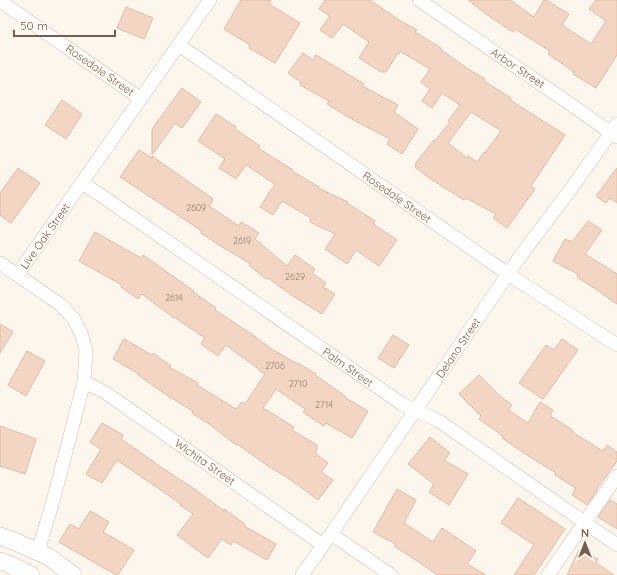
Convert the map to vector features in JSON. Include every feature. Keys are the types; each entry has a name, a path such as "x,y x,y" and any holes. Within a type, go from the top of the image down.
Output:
{"street":[{"name":"Live Oak Street","path":"32,575 84,382 86,350 81,333 73,318 61,305 18,275 210,0"},
{"name":"Arbor Street","path":"419,0 573,106 615,132"},
{"name":"Rosedale Street","path":"0,1 141,99"},
{"name":"Rosedale Street","path":"179,45 508,274 617,345"},
{"name":"Delano Street","path":"302,575 521,255 615,132"},
{"name":"Palm Street","path":"82,183 402,404 438,421 617,544"},
{"path":"0,263 18,275"},
{"name":"Wichita Street","path":"84,382 106,393 323,545"},
{"path":"548,575 617,476"},
{"path":"331,534 391,575"},
{"path":"0,536 49,557 73,575"},
{"path":"0,561 32,575"}],"building":[{"path":"241,0 271,0 269,4 300,23 275,63 249,48 250,45 224,29"},
{"path":"325,0 370,0 399,20 417,30 415,32 441,48 440,49 468,69 485,79 484,81 511,98 510,100 565,135 531,186 535,189 507,228 493,218 496,214 466,198 464,200 433,181 415,167 415,164 450,122 448,121 460,105 442,93 432,108 422,101 430,89 421,82 430,69 400,51 386,72 381,72 359,58 369,42 343,24 332,38 320,30 330,16 319,9","holes":["471,112 501,131 477,162 468,156 467,158 448,143"]},
{"path":"468,0 510,0 534,17 544,0 546,0 569,14 562,25 591,44 606,21 589,9 596,0 617,0 617,55 596,88 573,74 574,72 548,54 550,51 515,29 513,32"},
{"path":"126,7 153,18 144,39 117,28"},
{"path":"303,53 313,60 316,55 364,84 362,86 398,105 394,112 418,129 402,154 387,144 390,139 355,121 327,104 329,101 300,85 301,82 288,73"},
{"path":"182,88 201,102 182,128 175,123 152,155 152,129"},
{"path":"62,100 82,114 66,139 45,125"},
{"path":"216,114 236,127 235,129 260,146 258,148 319,187 318,188 348,202 347,203 375,221 373,224 397,240 379,266 356,250 347,264 325,249 335,234 310,222 311,218 282,201 273,215 260,207 275,184 246,165 236,179 219,168 225,159 198,141"},
{"path":"139,150 152,158 152,156 213,199 209,206 239,226 241,222 259,233 255,239 287,266 295,255 315,269 312,273 326,283 323,287 335,294 322,314 268,278 266,279 249,265 251,264 219,245 201,233 202,231 120,177"},
{"path":"18,168 40,183 11,223 0,215 0,193"},
{"path":"617,168 617,203 610,198 606,203 596,196"},
{"path":"588,221 602,230 585,254 617,274 617,304 577,277 578,274 553,261 565,239 572,242"},
{"path":"95,232 141,258 143,255 194,291 193,292 216,308 215,310 273,350 316,374 315,375 345,396 344,397 368,411 352,438 326,423 324,426 303,412 305,409 276,389 263,408 294,427 292,430 317,445 317,450 315,453 328,463 321,472 333,480 318,500 288,478 237,444 236,445 212,426 192,413 193,411 168,396 138,375 139,374 113,359 124,339 152,355 153,353 171,366 169,367 198,383 197,385 236,409 242,402 245,404 265,374 226,345 218,356 201,344 205,338 174,318 142,294 138,299 121,287 122,285 79,261"},
{"path":"0,324 13,332 0,353"},
{"path":"393,335 409,345 394,368 378,358"},
{"path":"562,339 578,350 543,399 519,383 546,345 554,350"},
{"path":"27,351 45,361 26,396 8,385"},
{"path":"479,375 500,396 512,405 508,410 528,423 540,402 553,410 550,416 573,430 572,432 603,451 607,445 617,452 617,461 587,505 572,495 576,488 555,475 556,473 502,438 503,436 479,419 481,416 459,394"},
{"path":"102,423 123,435 121,439 224,511 224,509 245,524 244,526 276,544 267,560 233,541 231,545 222,539 208,558 177,535 193,514 180,505 181,504 117,460 102,483 86,474 101,449 90,442"},
{"path":"0,426 36,439 25,474 0,466"},
{"path":"430,437 450,453 444,460 468,474 449,505 429,492 434,484 408,464"},
{"path":"397,489 416,500 404,523 433,542 442,528 476,551 467,564 486,575 437,575 394,546 396,544 373,532"},
{"path":"518,498 565,529 534,575 514,575 534,545 501,523"},
{"path":"610,500 617,504 617,529 598,517"},
{"path":"90,511 109,522 103,532 134,550 118,575 59,542 70,524 79,529"},
{"path":"579,550 598,559 596,563 614,575 567,575"}]}
